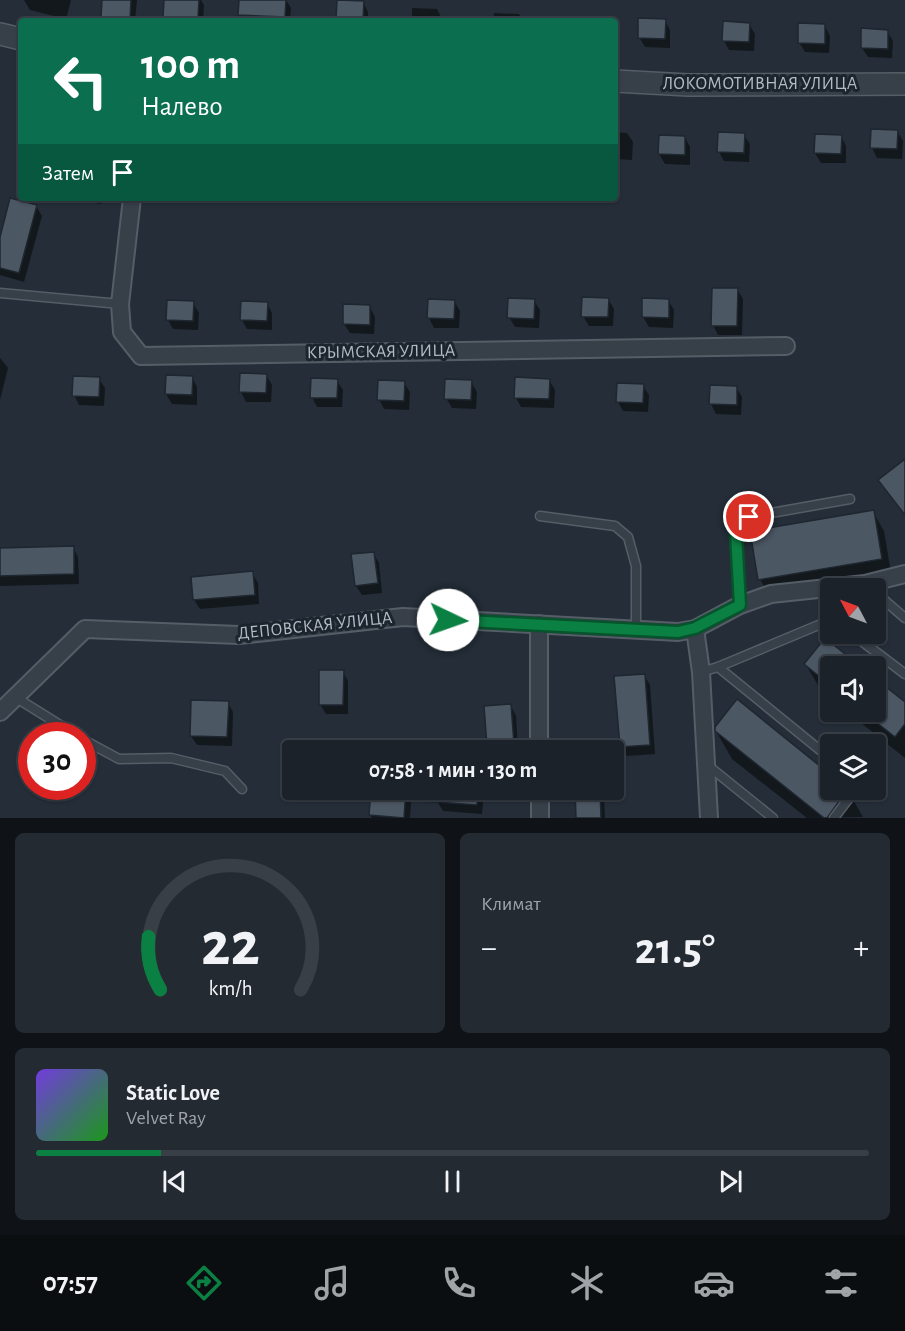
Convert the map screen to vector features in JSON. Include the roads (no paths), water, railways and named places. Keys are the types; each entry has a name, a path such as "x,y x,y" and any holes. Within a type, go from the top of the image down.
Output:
{"street":[{"path":"0,34 18,38"},
{"name":"ЛОКОМОТИВНАЯ УЛИЦА","path":"618,81 688,85 905,84"},
{"name":"КРЫМСКАЯ УЛИЦА","path":"132,201 120,304 122,332 141,356 786,346"},
{"name":"ДЕПОВСКАЯ УЛИЦА","path":"886,582 905,574"},
{"name":"ДЕПОВСКАЯ УЛИЦА","path":"0,712 85,629 239,635 403,617 678,632 695,628 740,605 771,594 820,591"},
{"path":"539,624 539,740"},
{"path":"695,628 709,670 706,764 709,818"},
{"path":"540,800 540,818"}],"lane":[{"path":"0,293 120,304"},
{"path":"740,605 736,534 749,517 850,499"},
{"path":"540,516 615,526 628,537 636,566 636,630"},
{"path":"886,602 905,618"},
{"path":"709,670 820,624"},
{"path":"865,644 905,674"},
{"path":"709,670 820,751"},
{"path":"15,697 55,722"},
{"path":"96,747 119,759 171,758 225,771 242,789"},
{"path":"706,764 773,818"},
{"path":"834,818 848,800"}]}
